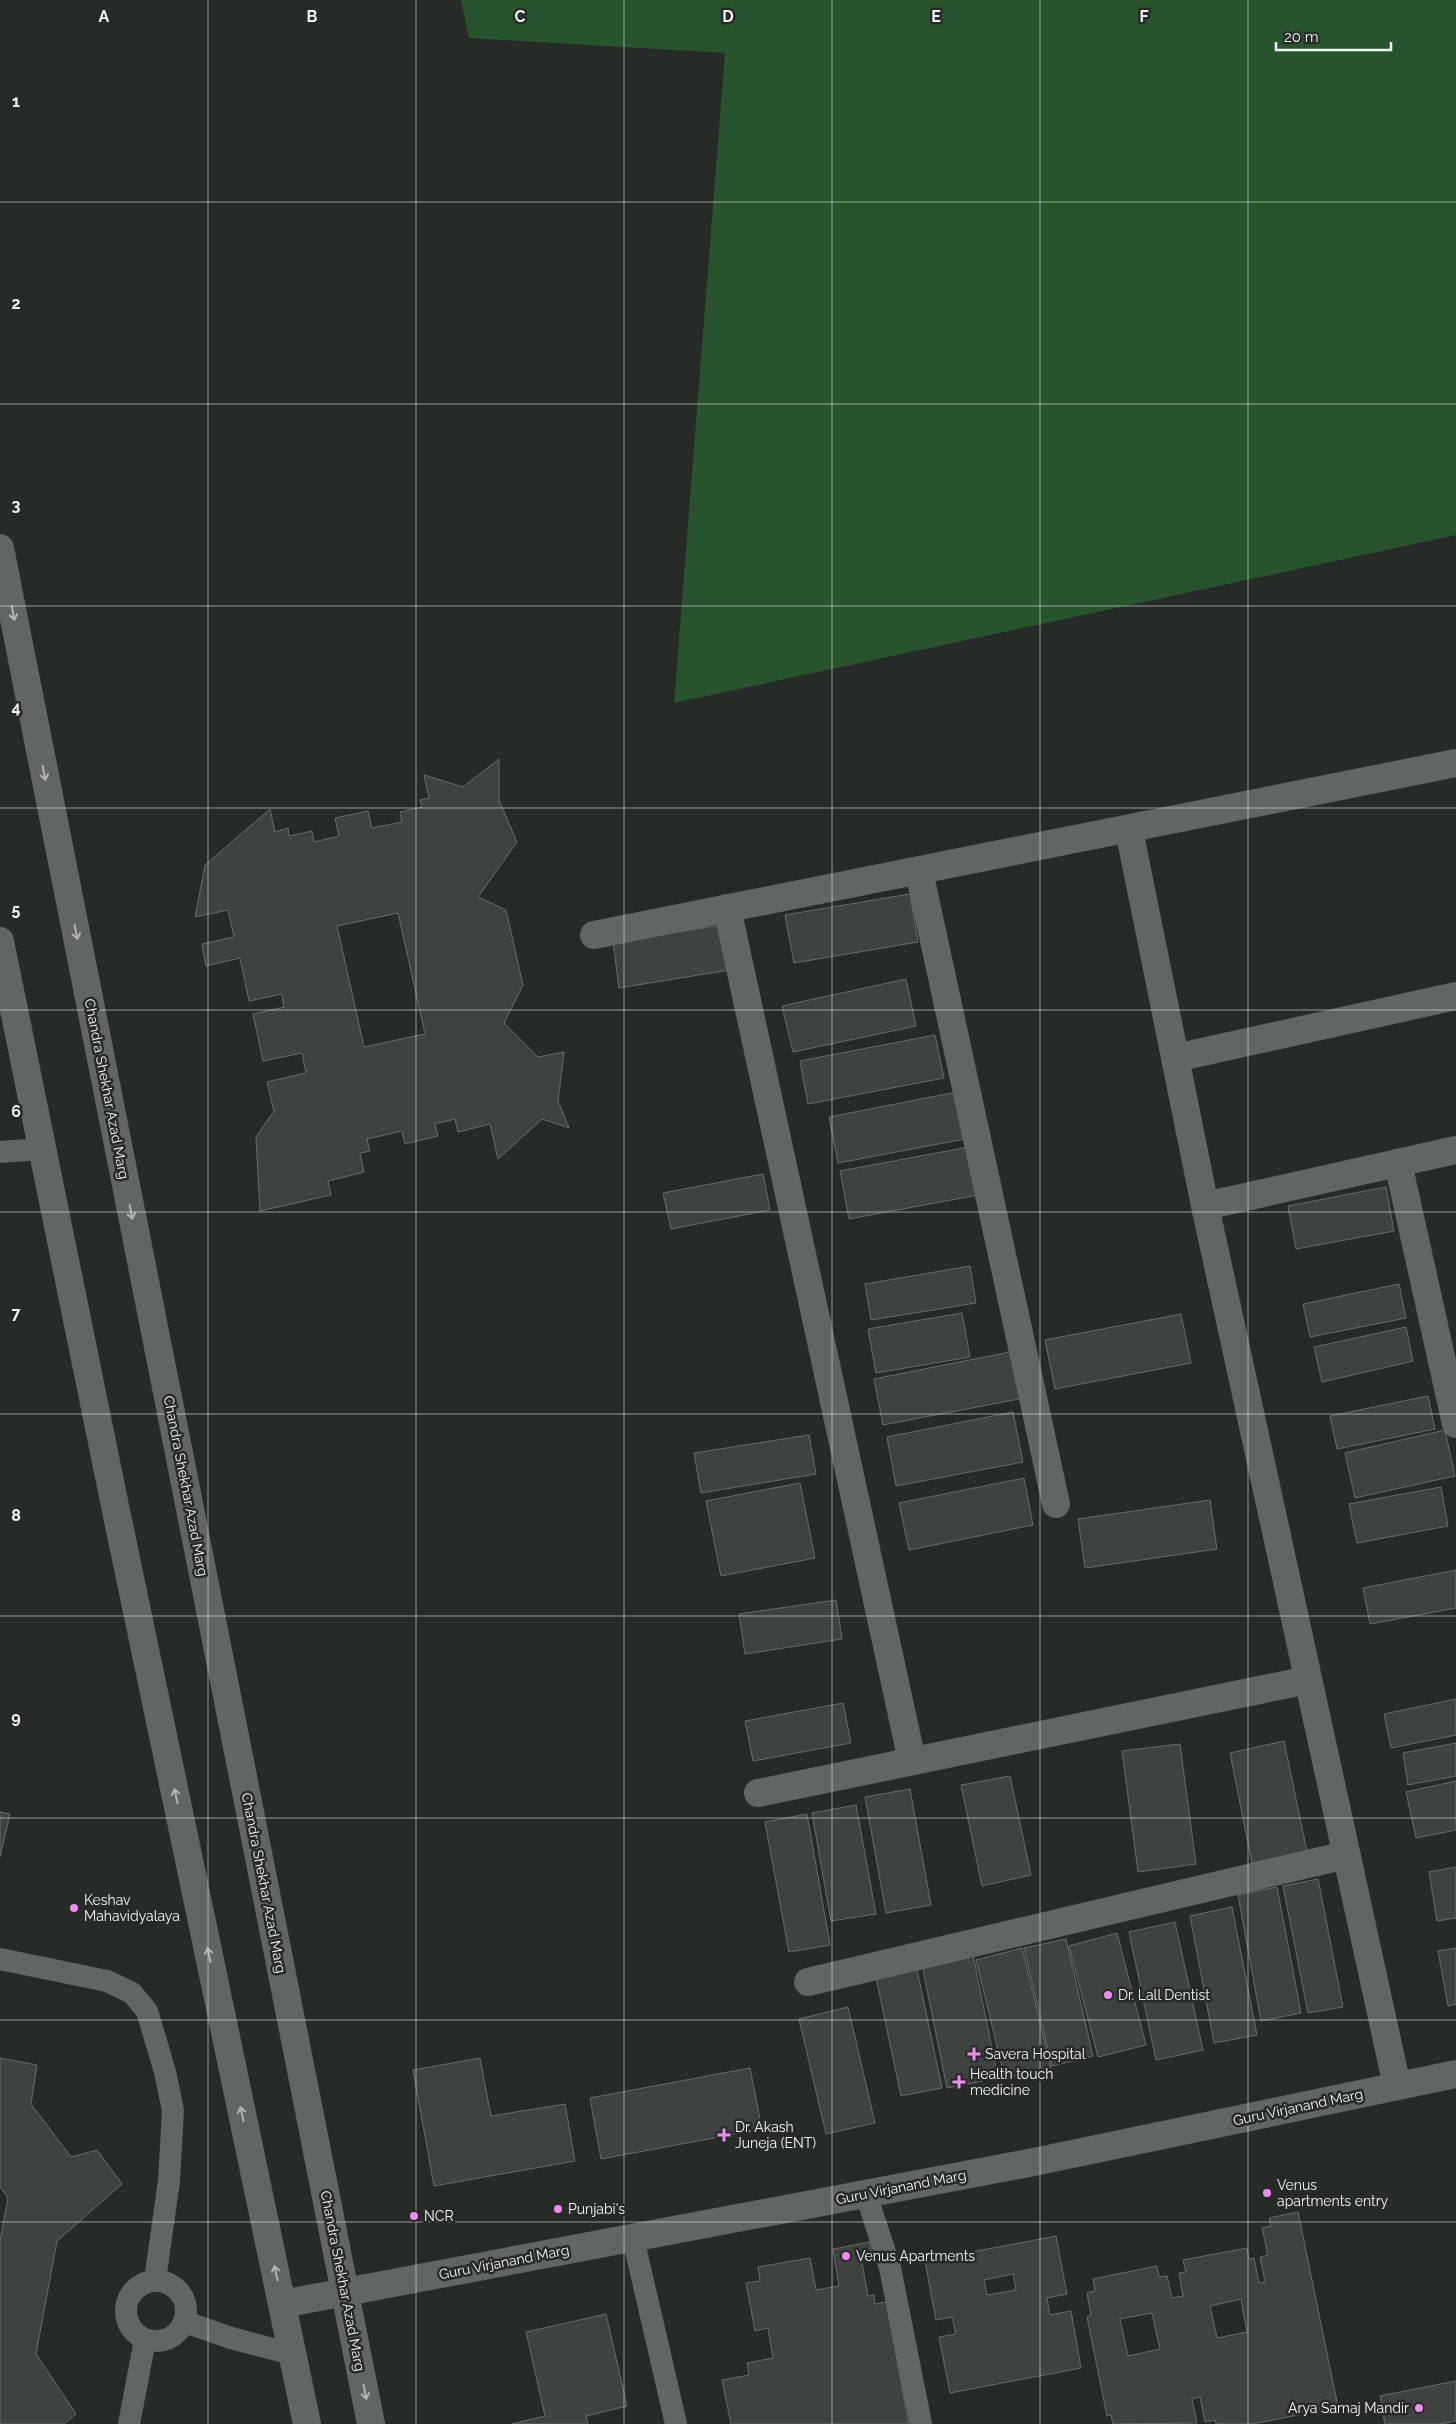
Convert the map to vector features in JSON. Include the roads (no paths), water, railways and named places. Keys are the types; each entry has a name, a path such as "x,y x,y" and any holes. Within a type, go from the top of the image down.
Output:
{"street":[{"name":"Chandra Shekhar Azad Marg","path":"0,548 371,2424"},
{"path":"594,934 1129,830 1456,763"},
{"path":"1129,830 1205,1206 1396,2086"},
{"path":"919,871 1056,1504"},
{"path":"726,908 912,1762"},
{"path":"0,940 307,2424"},
{"path":"1176,1058 1456,996"},
{"path":"1205,1206 1456,1150"},
{"path":"1398,1163 1456,1424"},
{"path":"758,1793 1308,1680"},
{"path":"808,1982 1346,1855"},
{"name":"Guru Virjanand Marg","path":"282,2304 1029,2163 1456,2074"}],"lane":[{"path":"0,1152 42,1149"},
{"path":"0,1959 107,1981 132,1993 147,2011 165,2072 173,2110 170,2172 155,2280"},
{"path":"866,2194 890,2268 921,2424"},
{"path":"633,2238 676,2424"},
{"path":"155,2280 165,2282 181,2293 187,2312 185,2322 173,2336 154,2342 145,2340 129,2326 125,2316 125,2306 136,2288 144,2282 155,2280"},
{"path":"185,2322 231,2338 292,2354"},
{"path":"129,2424 145,2340"}],"place":[{"name":"Keshav Mahavidyalaya","path":"74,1908"},
{"name":"Dr. Lall Dentist","path":"1108,1995"},
{"name":"Savera Hospital","path":"974,2054"},
{"name":"Health touch medicine","path":"959,2082"},
{"name":"Dr. Akash Juneja (ENT)","path":"724,2135"},
{"name":"Venus apartments entry","path":"1267,2193"},
{"name":"Punjabi's","path":"558,2209"},
{"name":"NCR","path":"414,2216"},
{"name":"Venus Apartments","path":"846,2256"},
{"name":"Arya Samaj Mandir","path":"1419,2408"}]}
